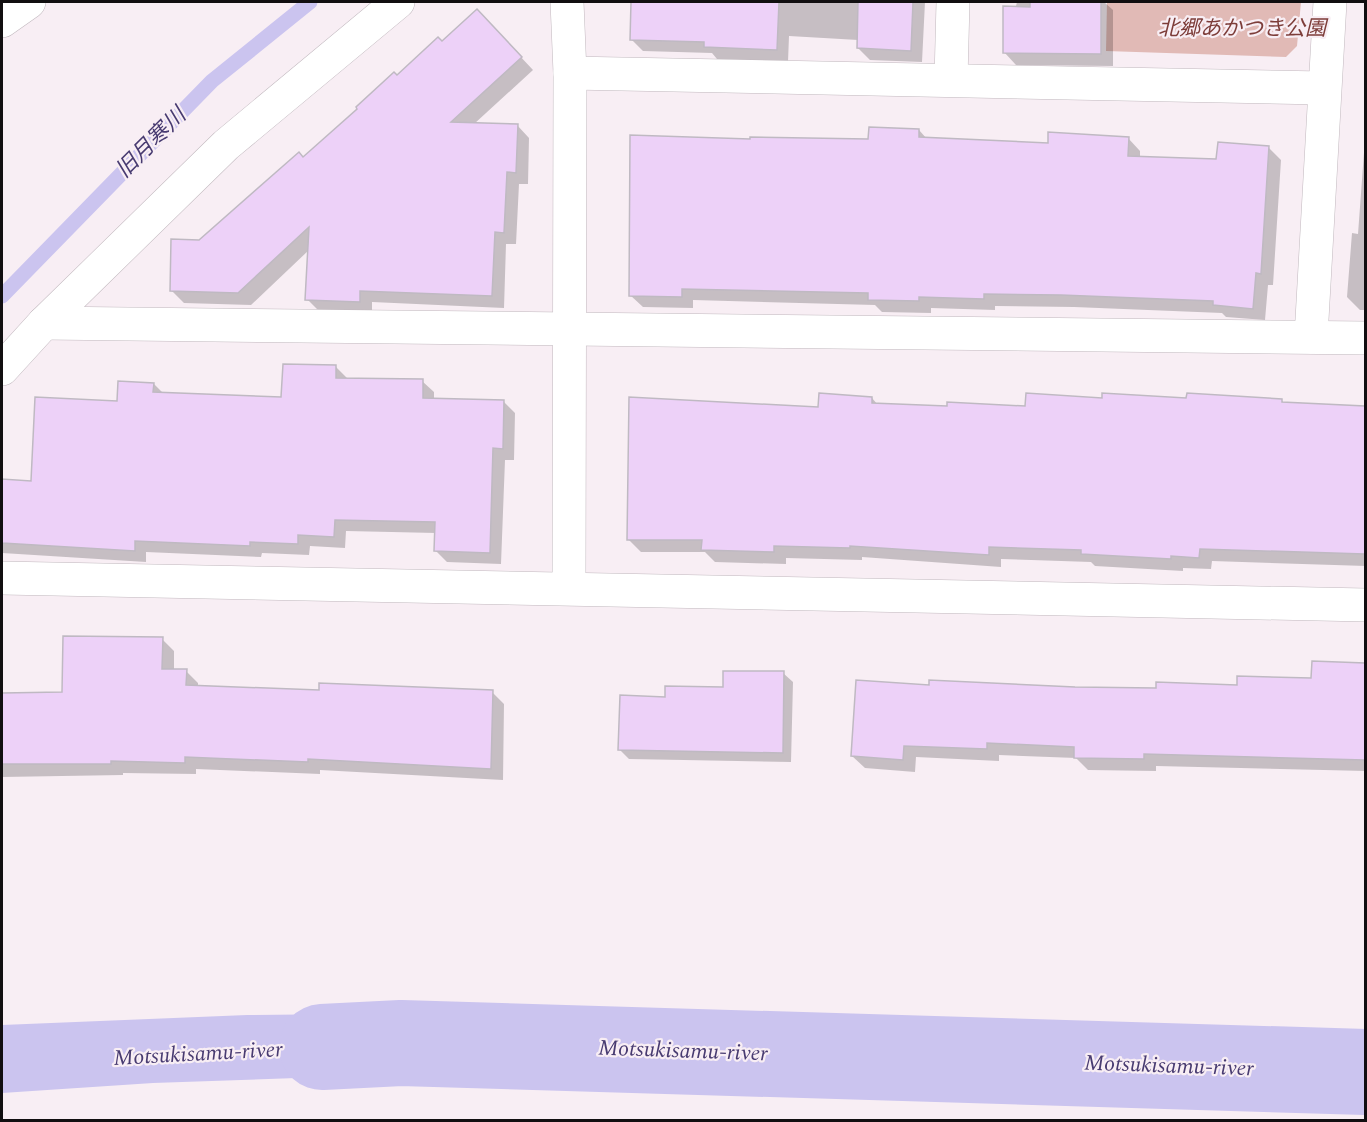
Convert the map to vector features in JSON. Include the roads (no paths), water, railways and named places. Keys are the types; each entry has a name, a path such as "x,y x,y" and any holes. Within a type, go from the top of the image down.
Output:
{"street":[{"path":"2,21 29,2"},
{"path":"2,369 44,323 226,145 399,2"},
{"path":"567,2 570,74 569,587"},
{"path":"951,79 953,2"},
{"path":"1311,337 1323,88 1330,2"},
{"path":"570,74 951,79 1323,88"},
{"path":"44,323 1365,339"},
{"path":"2,578 569,587 1365,605"}],"water":[{"path":"437,1013 440,1073 153,1083 2,1093 2,1025 247,1015"}],"waterway":[{"name":"旧月寒川","path":"2,296 212,81 310,2"},
{"name":"Motsukisamu-river","path":"322,1047 401,1043 1366,1072"}],"park label":[{"name":"北郷あかつき公園","path":"1242,29"}]}
